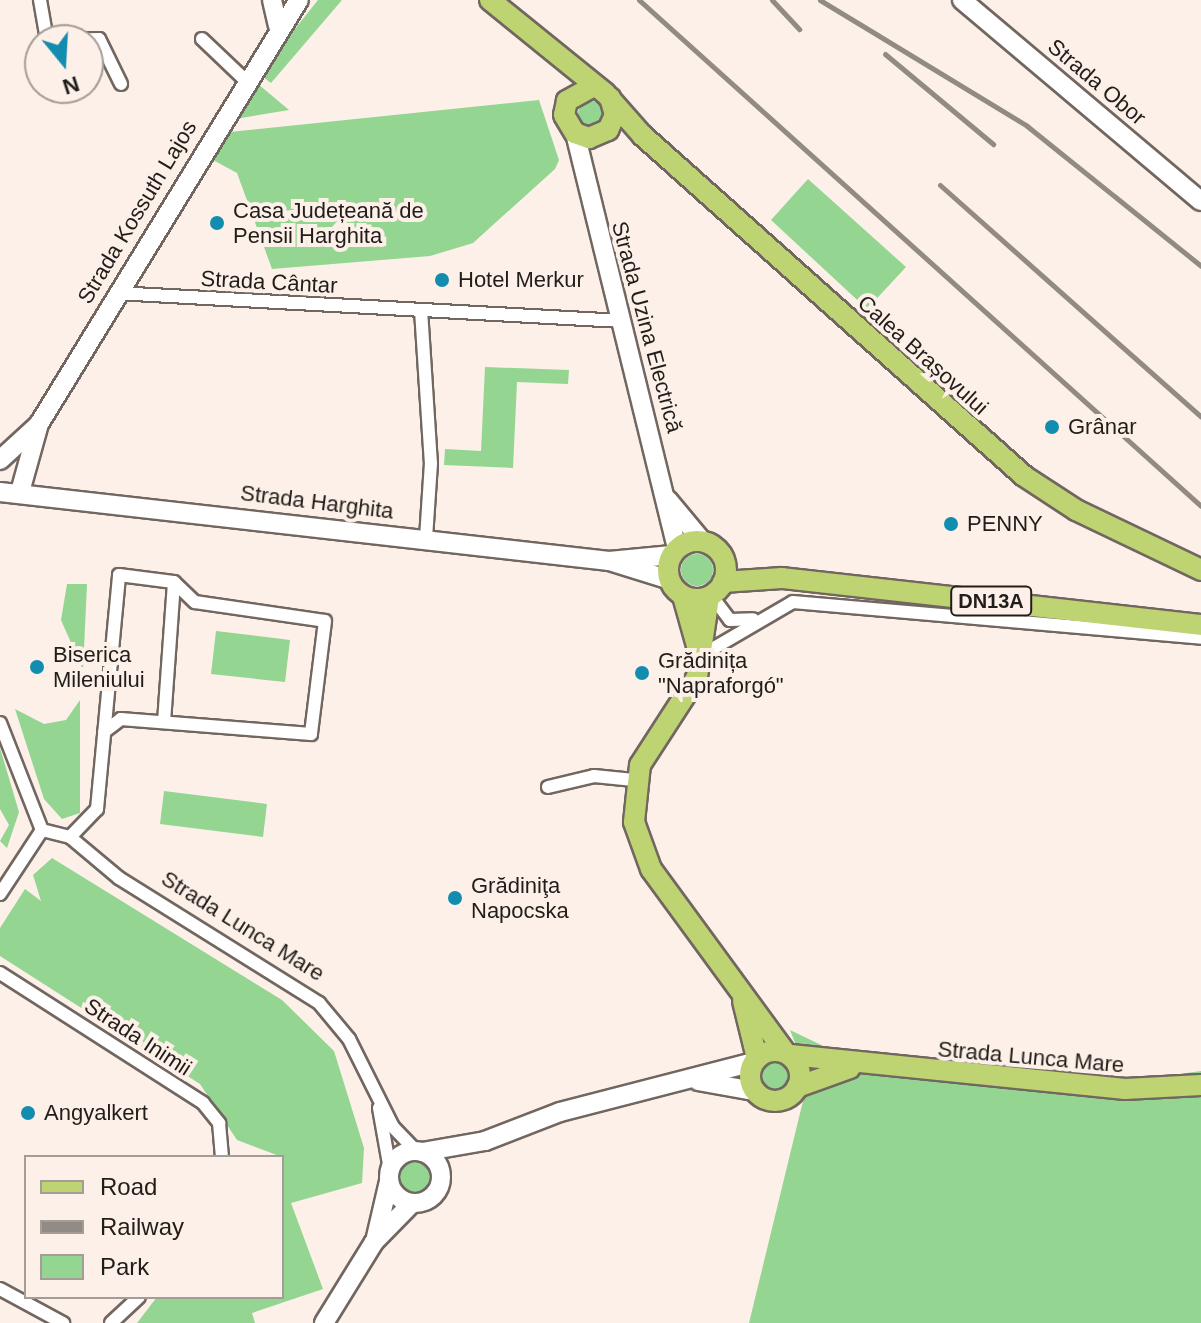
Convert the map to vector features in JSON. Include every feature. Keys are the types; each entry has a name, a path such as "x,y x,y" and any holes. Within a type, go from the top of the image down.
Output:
{"main road":[{"path":"272,0 278,25"},
{"name":"Strada Kossuth Lajos","path":"20,492 39,424 278,25 299,0"},
{"name":"Calea Brașovului","path":"490,0 551,55 610,98 642,135 1024,476 1076,510 1201,570"},
{"name":"Strada Obor","path":"962,0 1201,201"},
{"name":"Calea Brașovului","path":"551,55 567,101 564,115 575,133"},
{"path":"567,101 592,87"},
{"path":"580,166 615,115 610,98"},
{"path":"575,133 642,135"},
{"name":"Strada Uzina Electrică","path":"575,133 580,166 668,500 674,552"},
{"name":"Strada Kossuth Lajos","path":"0,460 39,424"},
{"path":"0,492 20,492"},
{"name":"Strada Harghita","path":"20,492 609,561 674,552"},
{"name":"Strada Uzina Electrică","path":"668,500 703,542"},
{"path":"695,1080 754,1091 776,1101 797,1087 800,1070 742,997 651,869 634,822 634,780 693,686 724,559 703,542 674,552 676,588 700,657"},
{"name":"DN13A","path":"724,559 771,577 1201,625"},
{"name":"Strada Harghita","path":"609,561 676,588"},
{"name":"DN13A","path":"715,591 771,577"},
{"path":"676,588 715,591"},
{"path":"742,997 755,1060 754,1091"},
{"path":"485,1141 440,1183 430,1198 412,1203 389,1176 419,1151 485,1141 560,1112 788,1054"},
{"name":"Strada Lunca Mare","path":"788,1054 857,1066 1151,1090 1201,1085"},
{"name":"Strada Lunca Mare","path":"797,1087 857,1066"},
{"path":"419,1151 437,1164 440,1183"},
{"name":"Strada Lunca Mare","path":"374,1242 389,1176"},
{"name":"Strada Lunca Mare","path":"324,1323 374,1242 412,1203"}],"street":[{"path":"40,0 45,24"},
{"path":"202,39 245,80"},
{"path":"104,49 121,84"},
{"name":"Strada Cântar","path":"116,293 621,321"},
{"path":"421,310 431,463 426,539"},
{"path":"70,837 97,809 118,577 174,582 195,602 319,616 326,627 311,734 116,720 104,732"},
{"path":"164,722 174,582"},
{"path":"715,591 730,620 759,616"},
{"path":"700,657 759,616 793,602 1201,638"},
{"path":"0,723 42,830 0,894"},
{"path":"548,787 594,776 634,780"},
{"name":"Strada Lunca Mare","path":"42,830 70,837 109,871 319,1003 349,1039 379,1104 419,1151"},
{"path":"0,867 12,875"},
{"name":"Strada Inimii","path":"0,973 203,1103 219,1123 222,1155"},
{"name":"Strada Lunca Mare","path":"379,1104 389,1176"},
{"path":"0,1289 63,1323"},
{"path":"111,1323 137,1299"}],"green space":[{"path":"318,0 342,0 271,83 259,74"},
{"path":"258,84 289,110 235,119"},
{"path":"539,100 559,160 555,169 473,243 430,256 272,269 237,173 213,160 230,132"},
{"path":"591,101 600,105 604,114 600,123 591,127 582,123 578,114 582,105"},
{"path":"808,179 906,267 867,309 771,220"},
{"path":"485,367 569,370 568,384 517,382 513,468 444,465 445,449 481,451"},
{"path":"697,554 709,558 713,570 709,582 697,586 685,582 681,570 685,558"},
{"path":"67,584 87,584 83,670 61,620"},
{"path":"216,631 290,640 285,682 211,674"},
{"path":"80,700 80,813 62,819 44,799 15,709 44,724 66,720"},
{"path":"0,748 19,812 7,848 0,841 9,825 0,809"},
{"path":"164,791 267,804 263,837 160,824"},
{"path":"52,858 282,1000 334,1051 364,1148 362,1183 291,1203 323,1289 252,1313 255,1323 137,1323 155,1299 284,1299 284,1155 237,1140 200,1084 0,956 0,928 25,889 41,901 33,875"},
{"path":"790,1030 842,1055 1138,1080 1201,1071 1201,1323 749,1323 803,1101 806,1071"},
{"path":"776,1058 789,1063 794,1076 789,1089 776,1094 763,1089 758,1076 763,1063"},
{"path":"415,1161 427,1166 432,1178 427,1190 415,1195 403,1190 398,1178 403,1166"}],"railway":[{"path":"639,0 1201,506"},
{"path":"772,0 799,29"},
{"path":"820,0 1027,126 1201,266"},
{"path":"885,54 993,144"},
{"path":"940,185 1201,417"}],"place":[{"name":"Casa Județeană de Pensii Harghita","path":"217,223"},
{"name":"Hotel Merkur","path":"442,280"},
{"name":"Grânar","path":"1052,427"},
{"name":"PENNY","path":"951,524"},
{"name":"Biserica Mileniului","path":"37,667"},
{"name":"Grădinița \"Napraforgó\"","path":"642,673"},
{"name":"Grădiniţa Napocska","path":"455,898"},
{"name":"Angyalkert","path":"28,1113"}]}
